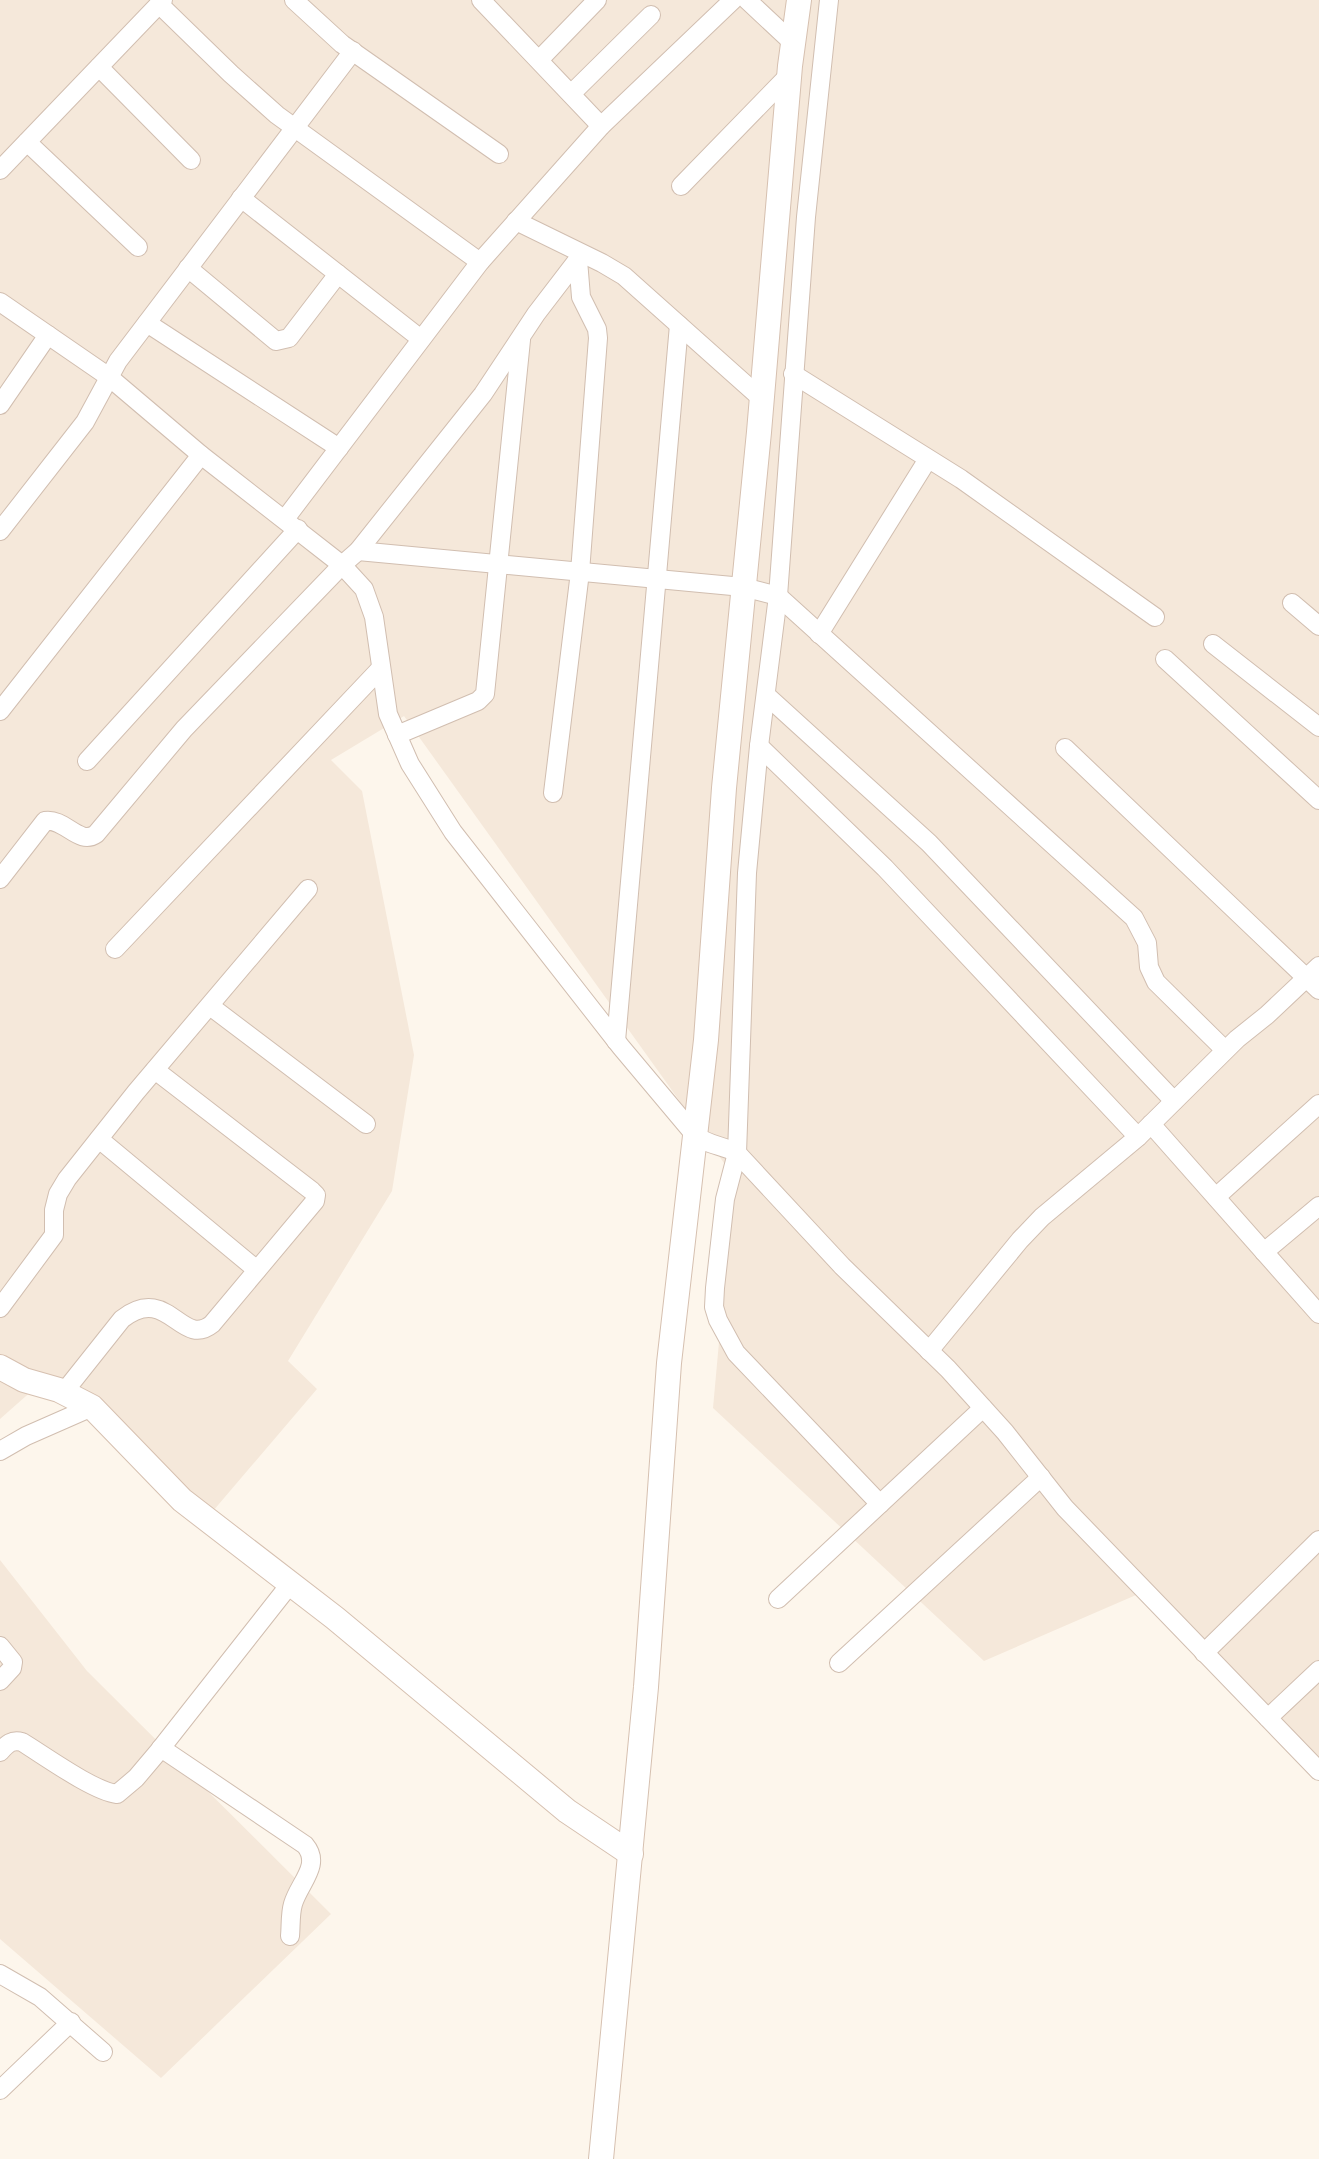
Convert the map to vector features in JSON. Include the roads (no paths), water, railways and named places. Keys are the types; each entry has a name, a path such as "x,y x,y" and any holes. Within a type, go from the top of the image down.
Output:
{"street":[{"path":"294,0 353,51 499,154"},
{"path":"481,0 601,126"},
{"path":"539,60 597,0"},
{"path":"87,761 292,524 339,448 480,262 601,126 733,0"},
{"path":"747,0 794,59 820,73"},
{"path":"601,2159 631,1854 669,1363 715,1144 767,696 762,592 762,399 799,0"},
{"path":"829,0 793,374 762,592 724,788 706,1040 715,1144 725,1199 714,1307 736,1353 880,1504"},
{"path":"0,170 161,2 231,74 294,127 480,262"},
{"path":"571,94 651,15"},
{"path":"0,531 85,422 109,377 147,323 353,51"},
{"path":"681,186 794,59"},
{"path":"99,67 191,160"},
{"path":"27,142 138,247"},
{"path":"241,198 421,339"},
{"path":"516,221 580,257 624,276 762,399"},
{"path":"0,879 45,821 60,822 82,837 90,838 96,834 184,729 358,551 483,394 580,257"},
{"path":"553,793 580,572 598,338 597,329 581,297 580,257"},
{"path":"188,268 276,341 289,338 338,274"},
{"path":"0,302 109,377 201,455 342,565 364,589 374,617 388,714 410,764 453,832 616,1041 715,1144 929,1351 983,1408 1065,1508 1319,1771"},
{"path":"147,323 339,448"},
{"path":"616,1041 679,325"},
{"path":"0,405 48,335"},
{"path":"397,735 478,701 485,694 522,336"},
{"path":"793,374 928,459 1053,543 1155,617"},
{"path":"0,711 201,455"},
{"path":"819,634 928,459"},
{"path":"358,551 762,592 819,634 1134,918 1147,943 1149,967 1156,982 1225,1050"},
{"path":"1292,603 1319,626"},
{"path":"1213,644 1319,727"},
{"path":"1165,659 1319,800"},
{"path":"115,949 380,669"},
{"path":"767,696 929,843 1174,1101"},
{"path":"759,746 1216,1197 1317,1308"},
{"path":"929,1351 1042,1217 1145,1130 1225,1050 1315,978 1065,748"},
{"path":"0,1308 54,1235 54,1210 58,1194 155,1070 308,889"},
{"path":"210,1006 366,1124"},
{"path":"64,1392 122,1319 133,1310 156,1308 194,1331 205,1330 311,1208 316,1195 155,1070"},
{"path":"1216,1197 1319,1104"},
{"path":"99,1139 257,1270"},
{"path":"1264,1252 1319,1206"},
{"path":"0,1367 24,1380 64,1392 92,1407 182,1500 291,1583 567,1811 631,1854"},
{"path":"0,1451 92,1407"},
{"path":"778,1599 983,1408"},
{"path":"839,1663 1041,1477"},
{"path":"1204,1653 1319,1540"},
{"path":"0,1751 15,1740 22,1742 93,1785 117,1794 136,1778 161,1748 291,1583"},
{"path":"0,1646 13,1662 12,1668 0,1681"},
{"path":"1268,1718 1319,1670"},
{"path":"161,1748 305,1845 311,1853 312,1864 292,1905 290,1936"},
{"path":"0,1974 40,1997 103,2052"},
{"path":"0,2090 71,2022"}]}
